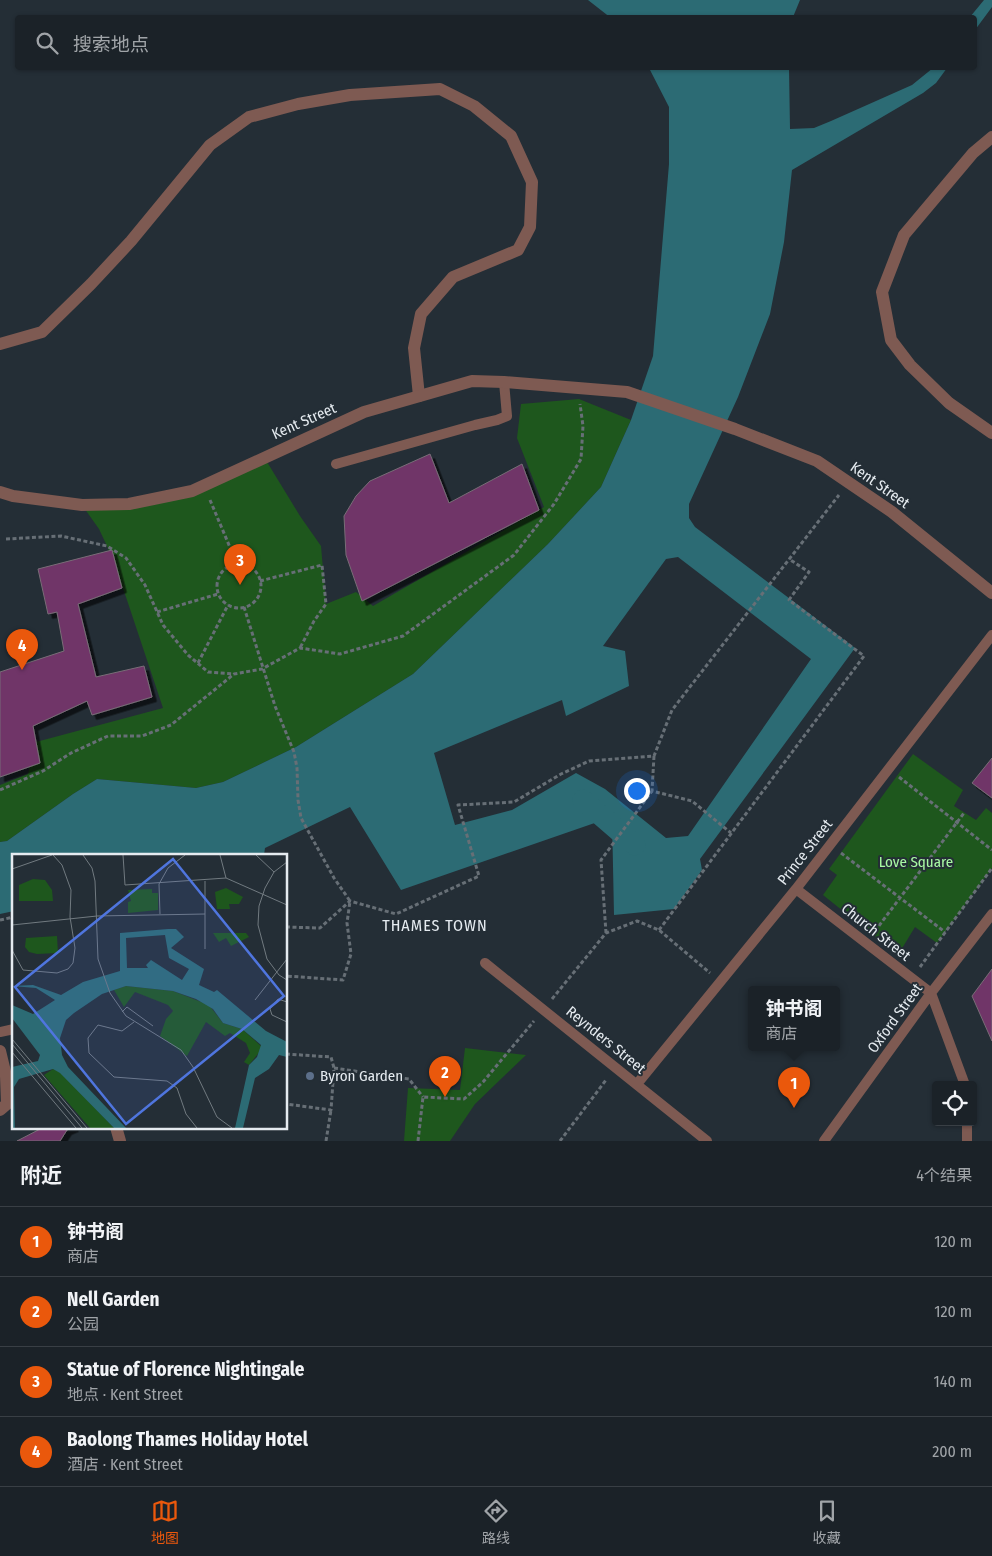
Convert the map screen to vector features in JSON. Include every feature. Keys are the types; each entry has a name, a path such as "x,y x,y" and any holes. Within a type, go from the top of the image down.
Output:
{"street":[{"path":"0,344 42,332 131,241 210,145 249,117 298,104 350,95 440,89 474,106 511,136 532,182 530,227 518,250 453,277 422,314 414,348 418,396"},
{"path":"992,137 973,153 904,235 882,292 891,340 910,366 949,403 992,434"},
{"name":"Kent Street","path":"0,492 13,496 82,506 128,504 192,491 203,484 364,412 472,381 627,392 735,429 817,461 892,512 992,593"},
{"path":"0,1051 6,1076 7,1104 0,1110"},
{"path":"116,1128 120,1141"}],"lane":[{"path":"336,464 507,416 504,382"},
{"name":"Prince Street","path":"636,1084 796,889 992,635"},
{"name":"Church Street","path":"796,889 931,993"},
{"name":"Oxford Street","path":"824,1141 931,993 992,914"},
{"name":"Reynders Street","path":"485,962 707,1141"},
{"path":"931,993 964,1081"},
{"path":"967,1126 967,1141"}],"path":[{"path":"300,648 340,654 403,636 514,554 554,504 581,459 583,426 579,399"},
{"path":"606,933 601,860 652,791 654,756 672,710 848,482"},
{"path":"203,484 237,564"},
{"path":"6,539 61,536 106,546 126,558 145,585 163,625 188,655 208,672 234,674 262,669 300,648 314,621 326,604 322,565 260,581"},
{"path":"660,930 864,656 789,600 809,572 789,559"},
{"path":"237,564 249,566 258,574 260,581 259,594 256,600 239,608 228,605 222,600 218,594 217,587 220,574 230,566 237,564"},
{"path":"157,612 218,594"},
{"path":"198,663 228,605"},
{"path":"244,607 262,669 294,752 301,818 334,878 350,900 396,914 479,876 458,805 514,802 561,774 589,761 654,756"},
{"path":"0,790 43,771 71,754 108,736 142,736 171,725 234,674"},
{"path":"889,769 992,850"},
{"path":"652,791 692,802 731,833"},
{"path":"866,943 964,813"},
{"path":"830,845 945,932"},
{"path":"911,978 992,868"},
{"path":"288,927 320,928 350,900"},
{"path":"288,976 342,980 350,954 347,923 350,900"},
{"path":"288,1054 331,1057 334,1068 331,1110 326,1141"},
{"path":"560,1141 616,1067"},
{"path":"334,1068 409,1079 423,1097"},
{"path":"288,1104 331,1110"}],"green space":[{"path":"579,399 631,420 601,487 548,544 413,674 296,747 223,782 196,788 97,779 7,841 0,842 0,785 28,774 36,742 163,708 107,546 99,529 82,505 192,491 264,457 300,516 321,546 326,604 356,592 373,606 544,507 517,438 521,404"},
{"name":"Love Square","path":"913,754 963,790 954,806 976,820 986,808 992,813 992,868 937,943 915,927 898,955 823,895 837,875 829,869"},
{"path":"465,1048 526,1055 475,1104 450,1141 404,1141 408,1088 460,1090"}],"water":[{"path":"588,0 800,0 794,15 607,15"},
{"path":"984,0 992,0 992,7 977,27 977,15 972,15"},
{"path":"650,70 789,70 790,129 814,128 912,85 931,70 946,70 936,83 923,93 792,170 784,242 770,314 738,397 689,504 689,518 695,527 855,648 700,859 702,870 674,909 614,915 612,817 401,890 350,807 265,848 264,854 12,854 12,911 0,914 0,842 7,841 97,779 196,788 223,782 296,747 413,674 548,544 601,487 631,420 653,356 669,164 669,107","holes":["678,557 811,659 688,836 666,838 605,789 576,773 512,810 455,825 434,753 562,700 566,716 629,686 625,651 603,646 666,559"]}],"building":[{"path":"430,454 449,503 522,464 539,510 362,601 346,555 344,516 356,496 370,481"},
{"path":"112,550 122,588 78,604 96,677 144,666 152,697 92,715 87,701 33,726 40,763 0,777 0,672 64,651 57,612 48,614 38,569"},
{"path":"992,758 992,798 972,783"},
{"path":"992,969 992,1041 972,996"},
{"path":"42,1128 72,1128 67,1130 60,1141 17,1141"}],"waterway":[{"path":"583,800 635,845"}],"place":[{"name":"Statue of Florence Nightingale","path":"240,585"},
{"name":"Baolong Thames Holiday Hotel","path":"22,670"},
{"name":"Byron Garden","path":"310,1076"},
{"name":"Nell Garden","path":"445,1097"},
{"name":"钟书阁","path":"794,1108"}],"district":[{"name":"THAMES TOWN","path":"435,925"}]}
